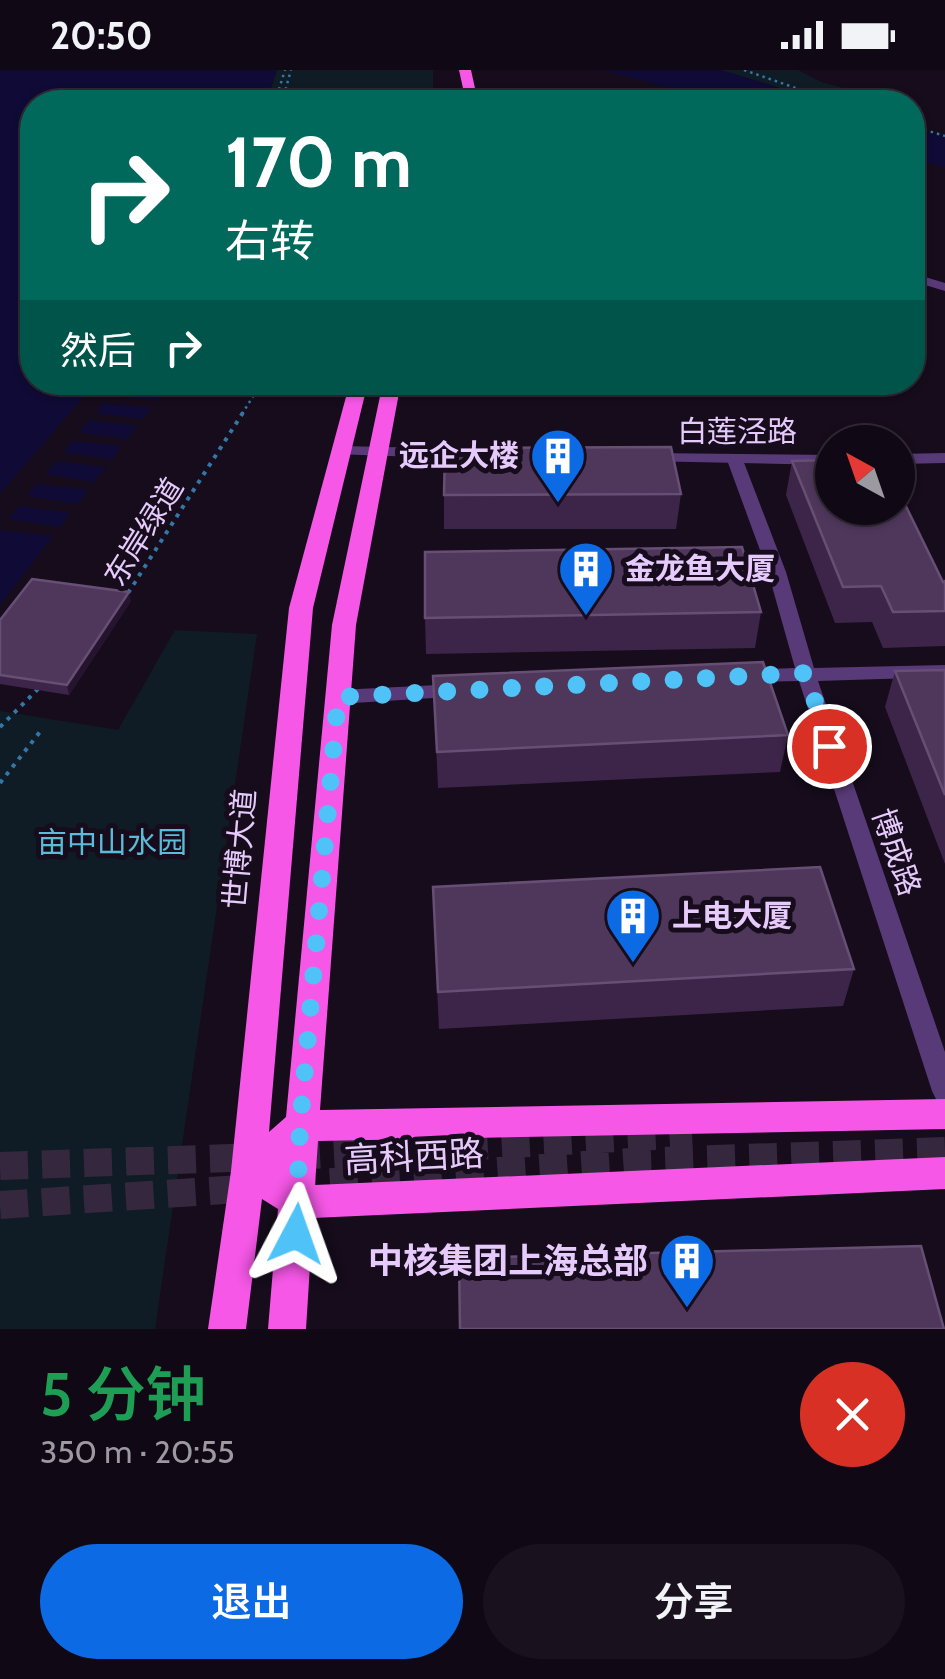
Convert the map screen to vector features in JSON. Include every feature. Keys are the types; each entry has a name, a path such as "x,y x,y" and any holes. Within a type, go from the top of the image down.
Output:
{"main road":[{"path":"450,70 452,85"},
{"name":"世博大道","path":"227,1329 248,1171 300,608 356,395"},
{"path":"287,1329 299,1202 300,1126 344,625 389,395"},
{"name":"高科西路","path":"300,1126 945,1114"},
{"path":"299,1202 248,1171 300,1126"},
{"name":"高科西路","path":"299,1202 945,1173"}],"street":[{"path":"340,451 496,454"},
{"name":"白莲泾路","path":"635,458 815,460"},
{"path":"915,459 945,458"},
{"name":"博成路","path":"735,460 777,572 806,673 945,1091"},
{"path":"728,677 945,672"},
{"path":"338,697 474,690"}],"path":[{"path":"744,70 802,90"},
{"name":"东岸绿道","path":"120,608 254,395"},
{"path":"0,727 49,682"},
{"path":"0,784 43,728"}],"green space":[{"path":"277,70 433,70 433,90 270,90"},
{"path":"721,70 798,70 821,82 851,90 787,90"},
{"name":"亩中山水园","path":"175,630 257,634 155,1329 0,1329 0,711 118,730"}],"shaded area":[{"path":"0,70 277,70 270,90 20,90 20,395 161,395 0,605"},
{"path":"601,70 720,70 786,90 679,90"},
{"path":"925,131 945,137 945,167 925,161"}],"pier":[{"path":"85,395 156,401 151,408 103,403 96,413 142,419 137,426 89,420 79,432 127,439 121,446 72,441 63,452 111,459 105,467 56,461 45,474 94,482 88,490 37,484 27,496 77,504 71,513 19,506 8,519 60,527 53,536 0,530 0,494"}],"building":[{"path":"671,447 681,494 444,495 445,448"},
{"path":"815,460 815,518 792,461"},
{"path":"818,525 915,525 945,581 945,611 893,612 881,586 843,587"},
{"path":"742,547 761,612 425,618 425,552"},
{"path":"32,579 129,592 67,685 0,675 0,620"},
{"path":"763,662 788,735 437,752 433,676"},
{"path":"945,670 945,795 895,671"},
{"name":"上电大厦","path":"820,867 854,969 438,992 433,887"},
{"path":"921,1246 944,1329 460,1329 459,1258"}],"tunnel":[{"path":"292,1156 692,1134"},
{"path":"288,1185 631,1162 945,1151"},
{"path":"0,1166 258,1157"},
{"path":"0,1205 254,1188"}],"place":[{"name":"远企大楼","path":"558,505"},
{"name":"金龙鱼大厦","path":"586,618"},
{"name":"上电大厦","path":"633,965"},
{"name":"中核集团上海总部","path":"687,1310"}],"route":[{"path":"296,1234 300,1126 338,697 806,673 829,746"}]}
